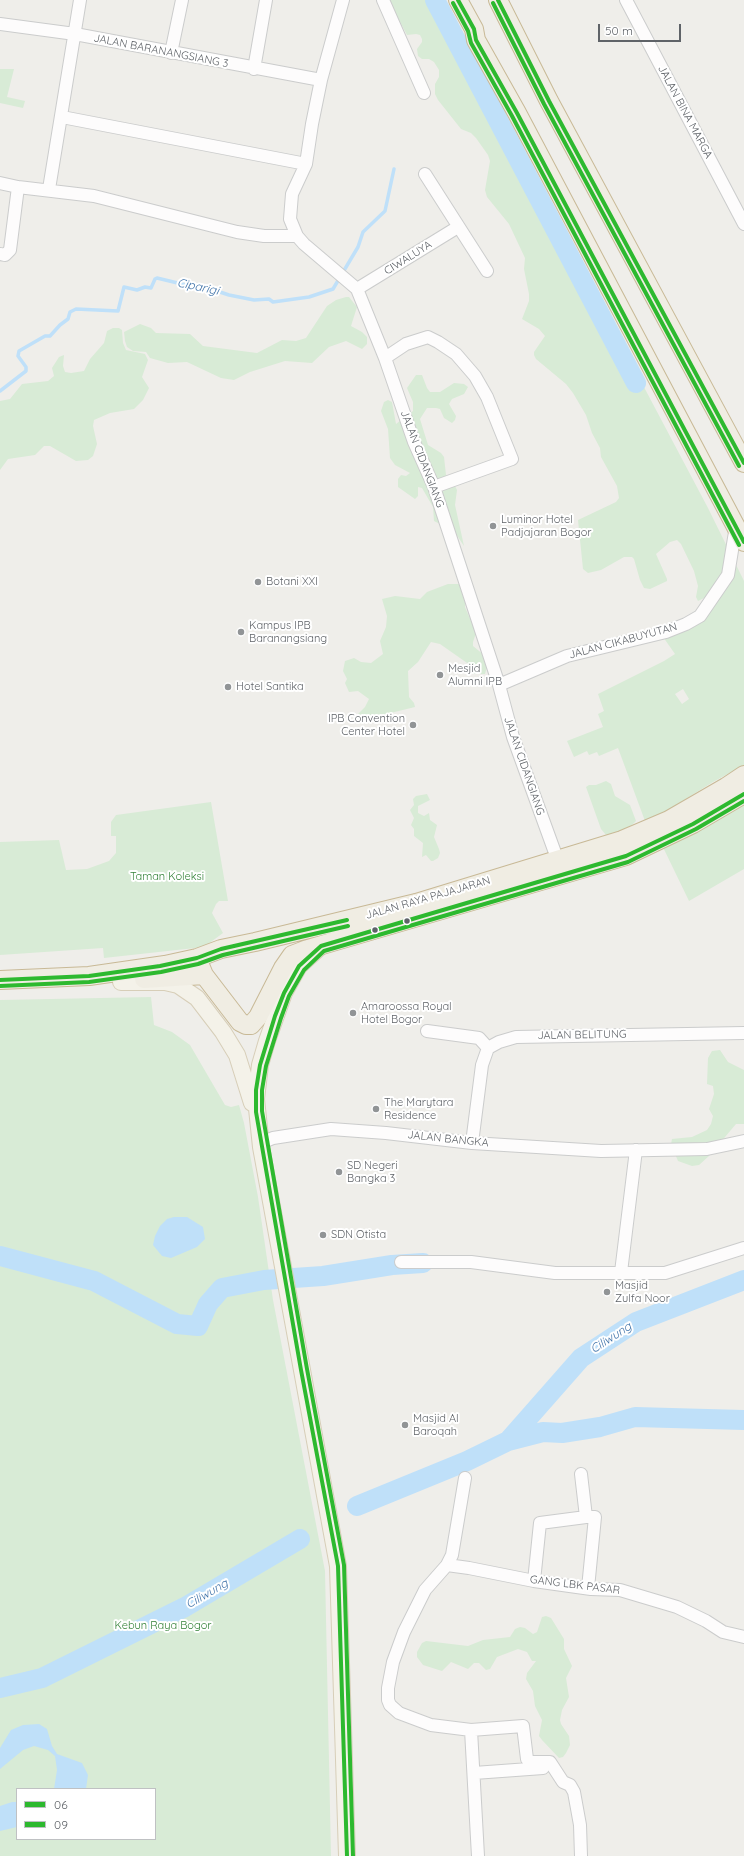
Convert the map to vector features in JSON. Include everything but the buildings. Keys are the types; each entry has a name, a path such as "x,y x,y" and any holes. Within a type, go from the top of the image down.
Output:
{"highway":[{"path":"447,0 465,32 476,40"},
{"path":"458,0 474,29 476,40 517,113 744,542"},
{"path":"498,0 560,121 744,463"},
{"name":"JALAN RAYA PAJAJARAN","path":"204,974 240,1022 246,1025 251,1025 258,1018 280,974 292,955 304,950 626,856 672,827 744,775"},
{"name":"JALAN RAYA PAJAJARAN","path":"0,980 89,976 160,966 197,958 220,949 416,903 558,861 622,840 672,827 744,794"},
{"path":"0,988 84,985 204,974 197,958"},
{"path":"89,976 121,982"}],"main road":[{"path":"261,1145 256,1112 256,1090 267,1040 284,993 299,966 321,946"},
{"path":"121,982 165,982 178,985 197,998 223,1032 237,1055 248,1085 261,1145 320,1476 338,1566 347,1856"}],"street":[{"path":"49,189 80,0"},
{"path":"171,53 182,0"},
{"path":"254,69 266,0"},
{"name":"JALAN CIDANGIANG","path":"343,0 321,80 306,164 292,194 290,220 297,236 316,255 357,289 385,358 414,442 434,487 499,685 513,737 558,861"},
{"path":"382,0 424,93"},
{"name":"JALAN BINA MARGA","path":"626,0 744,224"},
{"name":"JALAN BARANANGSIANG 3","path":"0,24 75,34 254,69 321,80"},
{"path":"62,117 306,164"},
{"path":"425,174 487,271"},
{"path":"0,183 18,187 49,189 94,196 237,232 264,236 297,236"},
{"path":"0,254 5,255 10,250 18,187"},
{"name":"CIWALUYA","path":"357,289 458,226"},
{"path":"385,358 406,344 428,337 456,354 476,376 487,398 512,459 434,487"},
{"name":"JALAN CIKABUYUTAN","path":"499,685 567,656 666,632 686,624 700,616 728,575 736,526"},
{"path":"426,1031 479,1038 488,1048 482,1065 472,1143"},
{"name":"JALAN BELITUNG","path":"488,1048 499,1042 516,1037 744,1033"},
{"name":"JALAN BANGKA","path":"261,1145 273,1138 331,1129 386,1133 472,1143 570,1150 707,1148 744,1141"},
{"path":"621,1272 636,1150"},
{"path":"401,1262 471,1262 555,1273 665,1273 744,1248"},
{"path":"581,1474 586,1517"},
{"path":"465,1478 452,1555 446,1565 425,1590 404,1632 393,1662 388,1688 388,1700 393,1709 412,1719 431,1725 471,1730 523,1726 527,1759 530,1762 550,1762 563,1782 570,1786 574,1792 580,1825 581,1856"},
{"path":"534,1581 540,1522 595,1517 588,1588"},
{"name":"GANG LBK PASAR","path":"446,1565 534,1581 588,1588 620,1590 677,1607 706,1621 723,1632 744,1637"},
{"path":"471,1730 478,1856"},
{"path":"474,1773 554,1768"}],"green space":[{"path":"388,0 439,0 708,508 744,581 744,765 663,813 645,821 618,748 599,756 597,752 589,755 587,751 574,757 567,741 603,727 598,714 604,711 598,694 675,654 661,634 710,602 704,598 698,601 696,597 698,586 694,571 681,544 677,540 670,542 656,554 667,581 650,589 644,588 632,557 624,557 601,570 588,573 583,569 578,520 616,502 619,498 617,486 601,457 600,448 592,433 586,415 573,393 566,384 536,359 534,355 534,352 545,336 539,329 522,319 529,301 524,269 525,258 509,224 487,197 485,190 490,161 488,155 476,138 471,133 461,129 438,100 435,94 435,84 439,77 439,70 434,62 429,59 422,59 418,56 417,49 422,42 420,35 407,35","holes":["683,689 689,699 682,704 675,694"]},
{"path":"0,69 14,69 7,97 25,101 23,108 0,103"},
{"path":"349,297 357,307 351,326 362,332 367,337 367,344 362,349 346,341 329,347 312,363 285,361 250,372 234,380 221,378 187,362 168,363 150,358 146,352 133,351 127,347 125,341 124,332 140,324 151,328 156,333 190,334 203,346 257,353 282,340 296,341 306,338 327,306 336,300"},
{"path":"113,328 119,328 122,330 123,343 126,350 145,354 148,360 142,377 149,388 143,400 134,409 110,413 94,420 93,426 97,444 93,456 88,460 76,461 50,446 44,446 35,455 8,459 0,470 0,401 10,399 22,384 48,381 54,376 52,368 59,357 64,355 63,366 65,372 71,373 84,371 90,359 104,343 107,331"},
{"path":"416,375 422,375 430,392 440,392 454,383 464,384 468,387 464,394 452,399 449,404 456,416 452,423 444,418 440,409 436,408 427,408 420,419 428,445 441,453 444,457 446,475 453,482 457,490 455,505 464,546 454,531 434,521 433,507 422,488 418,487 418,496 415,499 398,487 398,479 401,475 406,476 410,473 395,465 390,458 388,429 381,411 384,402 388,400 392,402 396,424 413,411 413,402 407,388"},
{"path":"448,584 459,584 464,587 466,592 465,607 476,633 473,646 484,655 488,663 485,674 472,674 470,665 440,644 431,642 418,662 408,671 409,697 414,703 415,707 358,721 353,719 365,707 369,699 358,691 349,692 345,683 347,679 343,671 345,661 354,658 361,662 371,663 383,654 380,641 386,627 387,616 382,599 395,596 420,599 427,592"},
{"path":"606,781 611,784 615,796 630,805 636,821 630,827 621,832 606,835 601,829 586,787"},
{"path":"744,790 744,869 689,901 660,841"},
{"path":"427,794 430,800 418,806 418,813 424,816 429,813 430,820 437,825 434,837 440,853 438,858 433,861 431,861 426,855 422,857 423,843 414,836 414,829 411,825 414,818 410,810 414,805 413,799 416,796"},
{"name":"Taman Koleksi","path":"211,802 228,901 219,901 212,913 223,933 204,947 104,958 103,948 0,955 0,842 59,840 66,870 87,869 109,861 116,853 116,836 111,836 111,822 116,815"},
{"name":"Kebun Raya Bogor","path":"151,997 154,1025 172,1032 190,1045 225,1105 231,1107 239,1105 244,1123 258,1197 273,1300 325,1571 331,1856 0,1856 0,1000"},
{"path":"720,1050 728,1062 744,1070 744,1124 736,1124 709,1156 699,1165 692,1166 678,1161 671,1144 672,1139 692,1137 707,1130 711,1124 713,1116 709,1109 714,1094 713,1086 707,1084 708,1058 712,1051"},
{"path":"546,1616 551,1618 564,1639 564,1649 572,1666 566,1678 569,1697 562,1710 560,1720 569,1736 570,1745 563,1757 559,1758 539,1736 542,1720 535,1706 533,1691 526,1679 527,1673 536,1661 532,1661 527,1652 518,1649 497,1657 490,1669 486,1670 479,1663 474,1663 468,1669 451,1662 442,1671 423,1665 417,1657 417,1652 422,1643 426,1641 468,1646 483,1640 510,1637 515,1629 520,1627 525,1628 533,1634 537,1632 542,1617"}],"water":[{"path":"174,1217 187,1217 203,1227 205,1239 197,1247 171,1258 162,1256 153,1245 155,1236 160,1226 167,1219"},
{"path":"39,1724 47,1729 52,1746 57,1754 82,1763 88,1775 86,1788 54,1788 57,1770 55,1756 48,1750 34,1746 23,1750 0,1769 0,1748 11,1730 23,1725"},
{"path":"16,1802 16,1827 0,1831 0,1806"}],"waterway":[{"path":"435,0 636,383"},
{"name":"Ciparigi","path":"0,391 26,371 26,367 18,356 19,351 45,336 50,336 68,319 70,312 76,309 118,311 124,287 137,290 145,287 151,288 155,279 157,278 190,286 211,289 229,295 254,300 269,299 273,302 309,297 333,289 358,247 363,232 385,211 394,169"},
{"path":"0,1256 94,1281 177,1324 198,1326 208,1304 222,1288 264,1280 323,1276 392,1265 423,1263"},
{"name":"Ciliwung","path":"357,1506 467,1461 508,1441 581,1358 636,1322 744,1280"},
{"name":"Ciliwung","path":"508,1441 543,1432 562,1433 600,1427 635,1417 744,1420"},
{"name":"Ciliwung","path":"0,1688 42,1678 185,1607 300,1539"}],"transit line":[{"name":"06","path":"458,0 474,29 476,40 517,113 744,542"},
{"name":"06","path":"498,0 549,101 744,463"},
{"name":"09","path":"453,3 468,31 471,43 512,116 739,545"},
{"name":"09","path":"493,3 544,104 739,466"},
{"name":"06","path":"347,1856 338,1566 301,1370 256,1112 256,1090 260,1065 275,1016 284,993 299,966 321,946 626,856 693,824 744,794"},
{"name":"09","path":"353,1856 344,1565 307,1369 262,1111 262,1090 266,1066 289,996 304,970 324,951 628,862 696,829 744,801"},
{"name":"06","path":"0,980 89,976 160,966 197,958 221,949 347,920"},
{"name":"09","path":"0,986 89,982 161,972 198,964 223,955 348,926"}],"place":[{"name":"Luminor Hotel Padjajaran Bogor","path":"493,526"},
{"name":"Botani XXI","path":"258,582"},
{"name":"Kampus IPB Baranangsiang","path":"241,632"},
{"name":"Mesjid Alumni IPB","path":"440,675"},
{"name":"Hotel Santika","path":"228,687"},
{"name":"IPB Convention Center Hotel","path":"413,725"},
{"name":"Amaroossa Royal Hotel Bogor","path":"353,1013"},
{"name":"The Marytara Residence","path":"376,1109"},
{"name":"SD Negeri Bangka 3","path":"339,1172"},
{"name":"SDN Otista","path":"323,1235"},
{"name":"Masjid Zulfa Noor","path":"607,1292"},
{"name":"Masjid Al Baroqah","path":"405,1425"}]}
